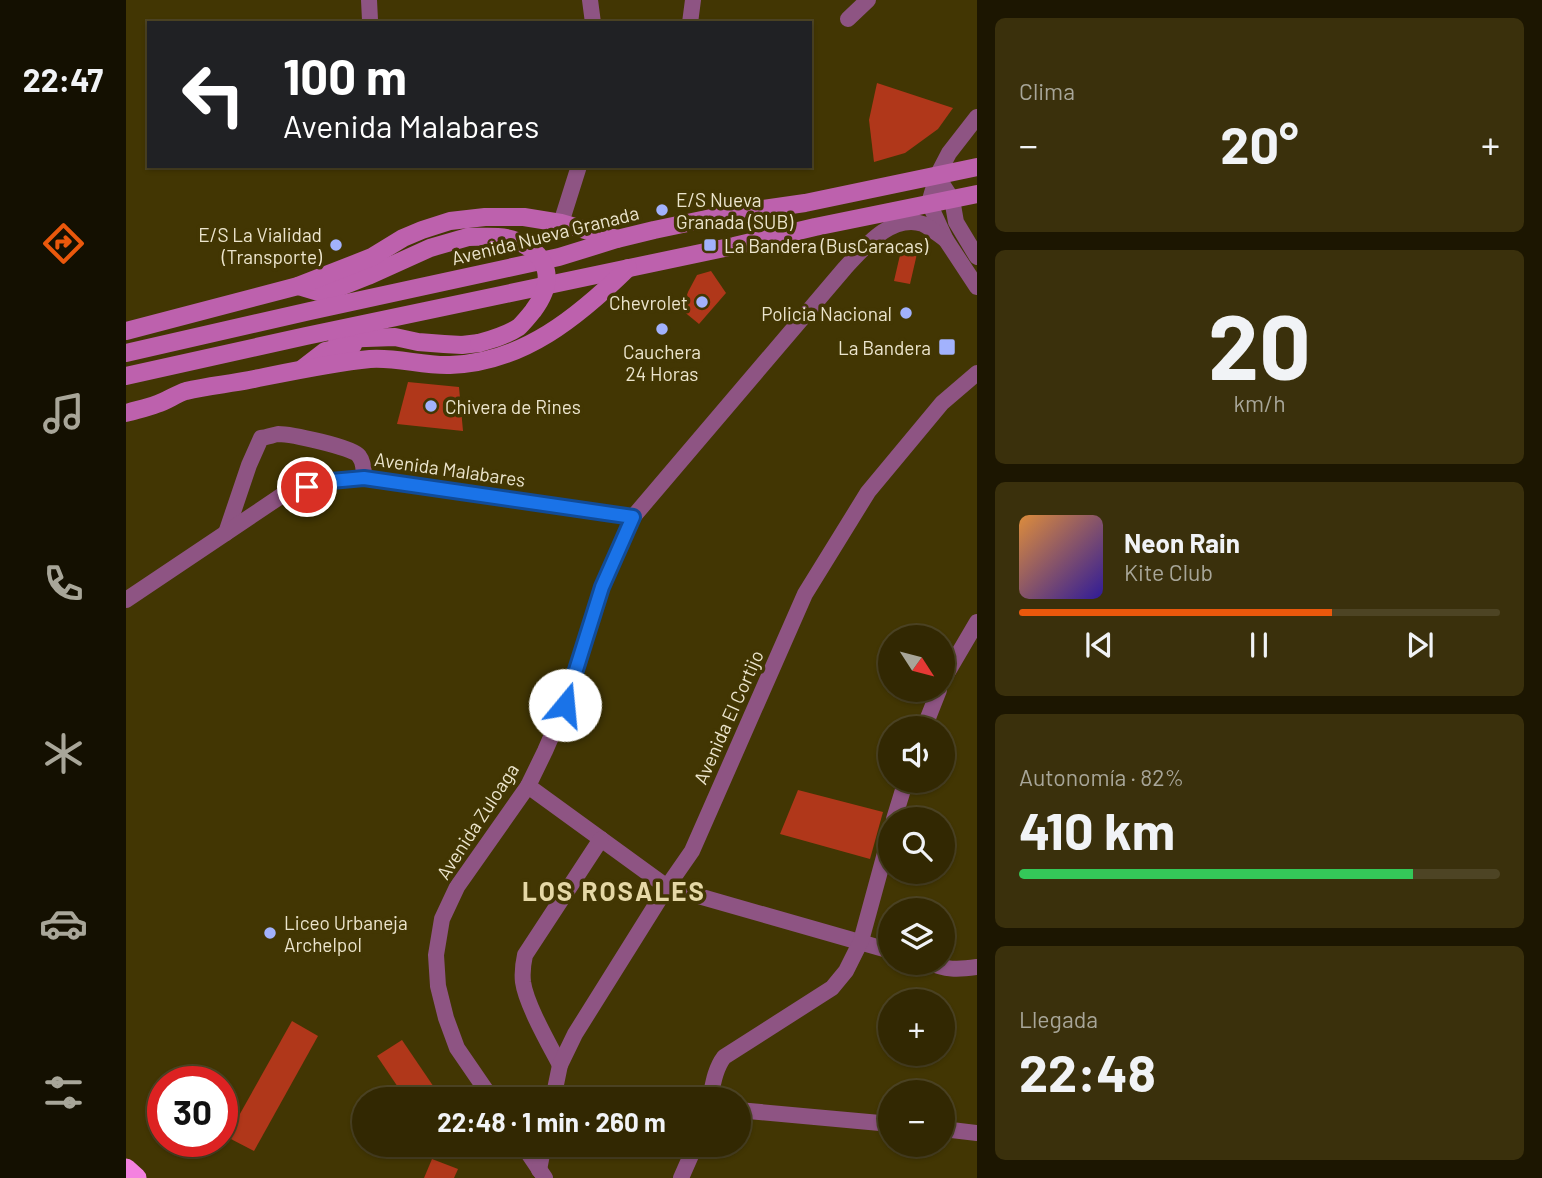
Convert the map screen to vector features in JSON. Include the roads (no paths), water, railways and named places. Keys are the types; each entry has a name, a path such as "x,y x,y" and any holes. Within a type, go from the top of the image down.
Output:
{"highway":[{"path":"126,1169 136,1178"}],"main road":[{"name":"Avenida Nueva Granada","path":"126,353 559,257 617,239 735,213 805,203 977,167"},
{"path":"126,376 977,194"},
{"path":"126,331 298,286 372,257 403,238 450,221 485,217 524,218 561,223 617,239"},
{"path":"298,286 318,292 338,288 430,248 468,237 497,237 518,241 542,261 548,277 543,297 520,326 499,337 479,343 444,345 395,337 324,340 306,336"},
{"path":"126,400 372,359 453,365 507,354 532,344 561,327 628,268"},
{"path":"310,311 347,297 368,276"},
{"path":"300,370 325,351 395,337"},
{"path":"126,413 158,404 185,392"}],"street":[{"path":"369,0 370,20"},
{"path":"590,0 593,21"},
{"path":"690,21 693,0"},
{"path":"848,19 869,0"},
{"path":"977,117 949,153 937,176 929,203 946,240 977,287"},
{"path":"561,223 578,168"},
{"path":"937,176 952,199 956,222 977,257"},
{"name":"Avenida Zuloaga","path":"845,268 869,228 872,216"},
{"name":"Avenida Zuloaga","path":"484,1087 457,1048 438,986 436,955 442,919 457,887 528,786 565,705 602,587 633,517 845,268 875,237 903,223 923,224 946,240"},
{"name":"Avenida El Cortijo","path":"555,1087 560,1065 575,1034 692,851 805,594 868,492 942,403 977,373"},
{"path":"226,533 261,438 279,434 352,450 360,457 364,478"},
{"name":"Avenida Malabares","path":"126,600 284,494 331,481 364,478 633,517"},
{"path":"956,658 977,622"},
{"path":"528,786 667,887 878,947"},
{"path":"560,1065 528,1001 522,970 525,955 600,839"},
{"path":"713,1087 724,1057 832,988 846,971 861,941 878,879"},
{"path":"955,970 977,967"},
{"path":"751,1111 878,1123"},
{"path":"955,1130 977,1133"},
{"path":"531,1157 542,1174"},
{"path":"681,1178 690,1157"}],"place":[{"name":"E/S Nueva Granada (SUB)","path":"662,210"},
{"name":"E/S La Vialidad (Transporte)","path":"336,245"},
{"name":"La Bandera (BusCaracas)","path":"710,245"},
{"name":"Chevrolet","path":"702,302"},
{"name":"Policia Nacional","path":"906,313"},
{"name":"Cauchera 24 Horas","path":"662,329"},
{"name":"La Bandera","path":"947,347"},
{"name":"Chivera de Rines","path":"431,406"},
{"name":"Liceo Urbaneja Archelpol","path":"270,933"}],"district":[{"name":"LOS ROSALES","path":"614,890"}]}
